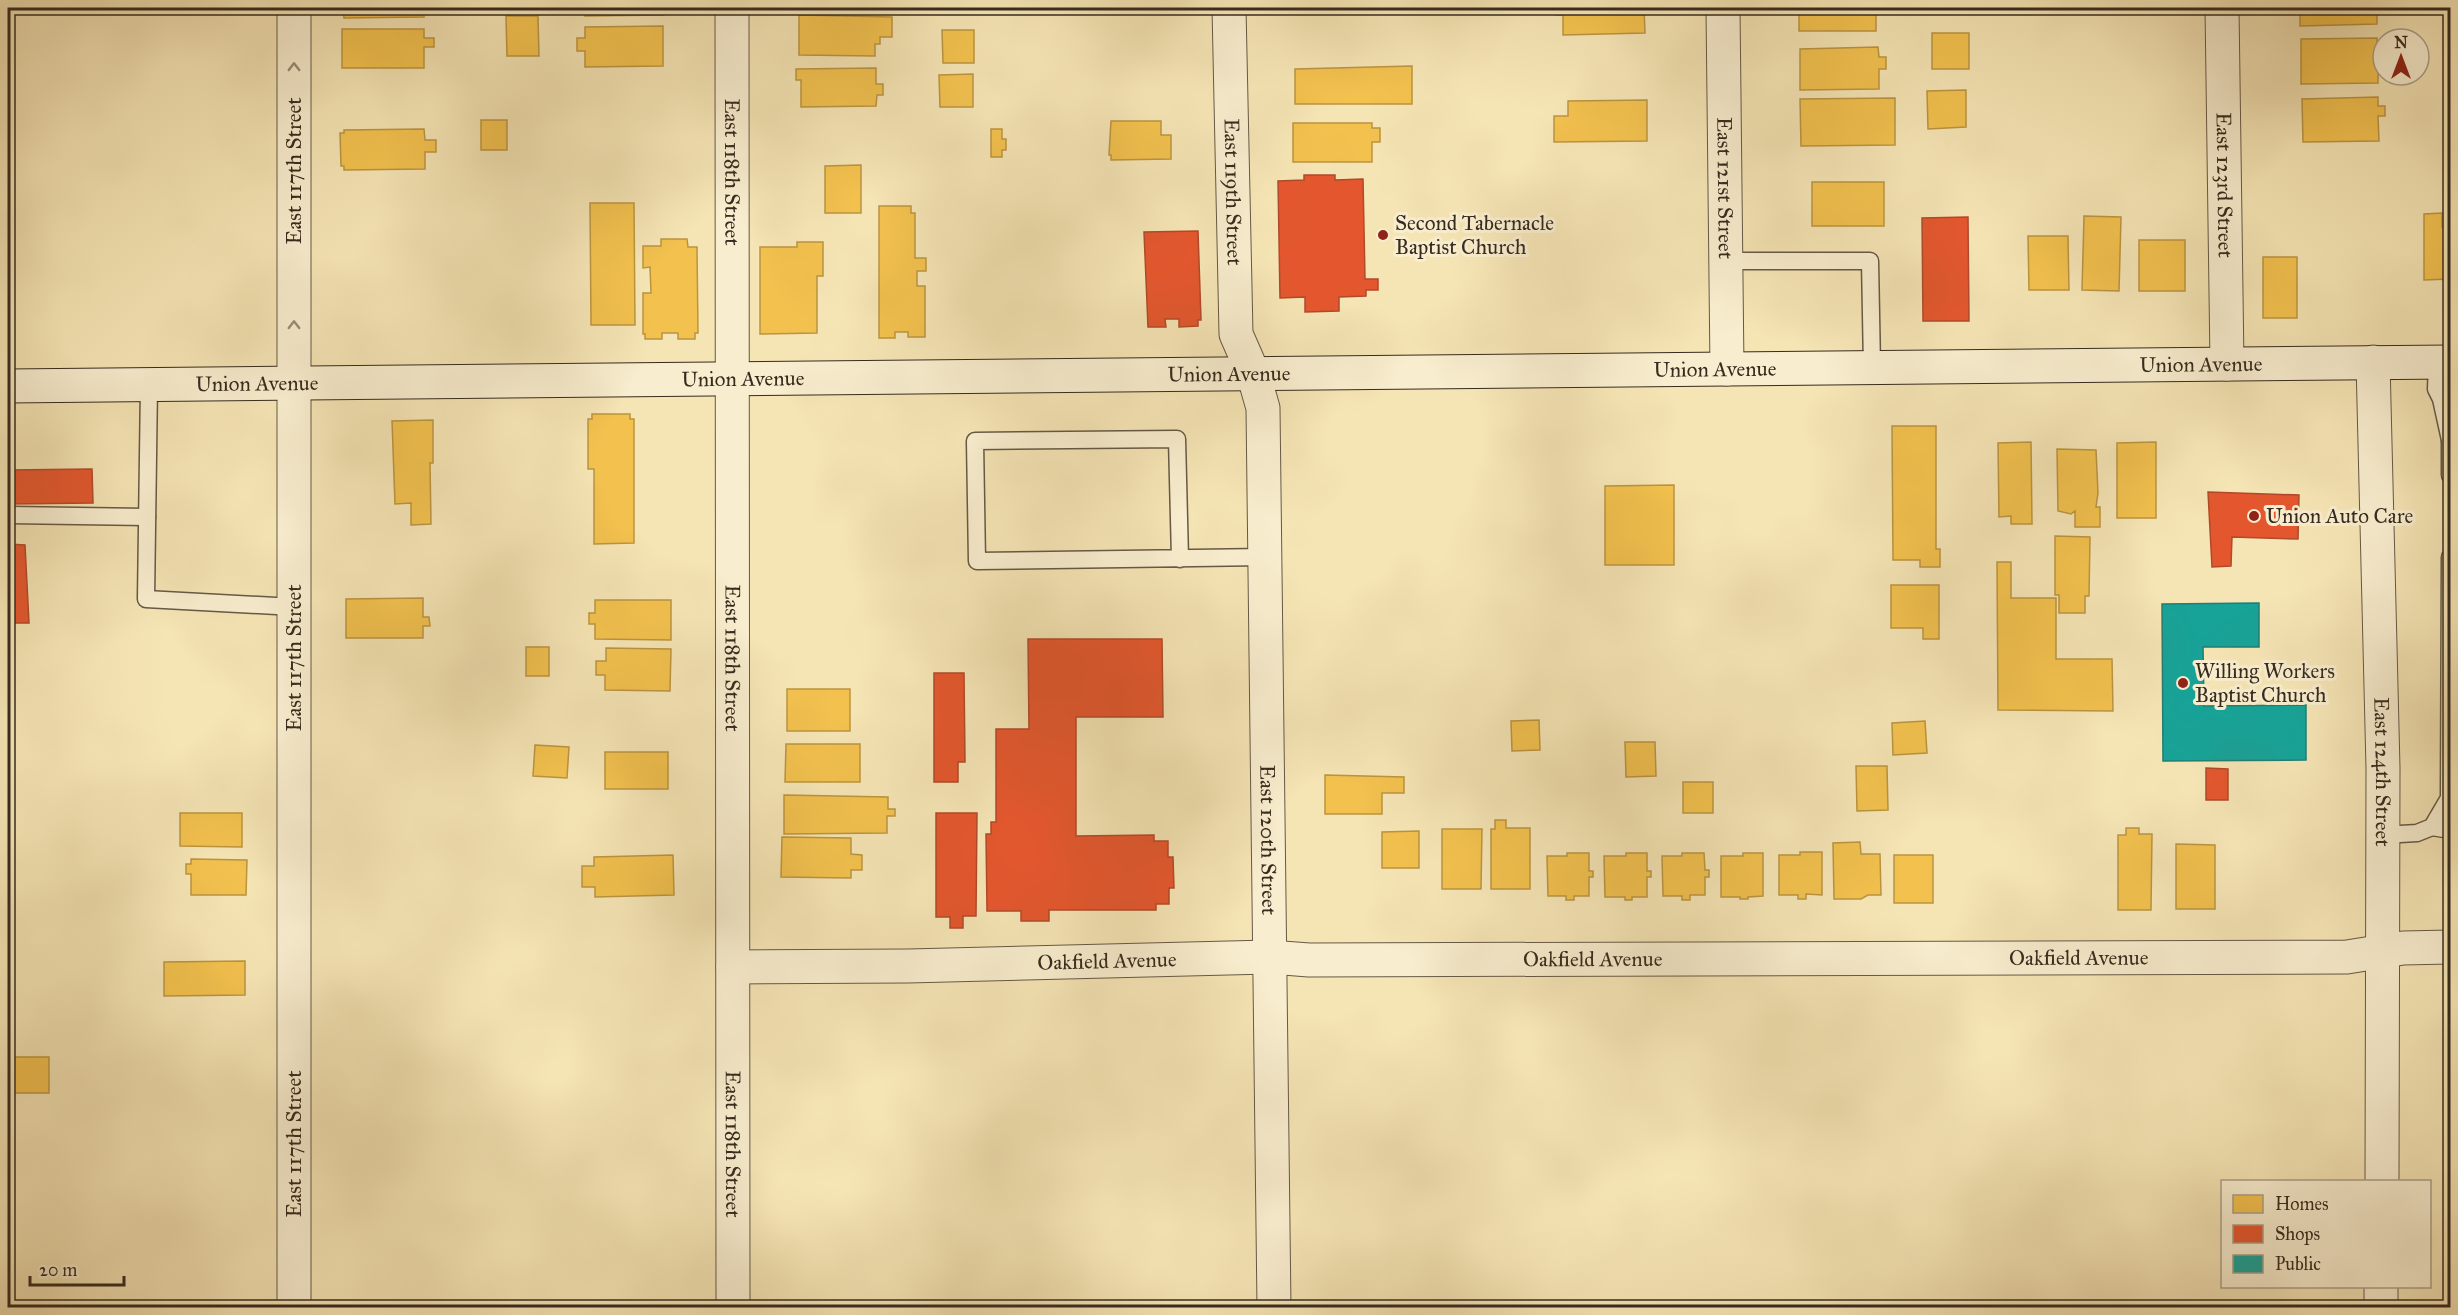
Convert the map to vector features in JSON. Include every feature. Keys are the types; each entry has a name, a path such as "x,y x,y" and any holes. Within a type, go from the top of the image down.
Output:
{"street":[{"name":"East 117th Street","path":"294,8 294,1308"},
{"name":"East 118th Street","path":"732,8 733,1308"},
{"name":"East 119th Street","path":"1229,8 1236,334 1253,373"},
{"name":"East 121st Street","path":"1723,8 1727,369"},
{"name":"East 123rd Street","path":"2222,8 2227,364"},
{"name":"East 124th Street","path":"2373,362 2383,835 2382,1180"},
{"name":"Union Avenue","path":"8,386 2444,362"},
{"name":"East 120th Street","path":"1253,373 1263,408 1274,1308"},
{"name":"Oakfield Avenue","path":"733,967 908,966 1269,957 1309,960 2347,957 2403,948 2451,947"},
{"path":"2382,1288 2382,1308"}],"lane":[{"path":"1726,261 1870,261 1872,367"},
{"path":"2444,362 2436,389 2441,399 2450,440 2451,475"},
{"path":"149,385 146,599 294,607"},
{"path":"1180,559 1177,439 975,441 977,561 1180,559 1265,557"},
{"path":"8,515 147,517"},
{"path":"2432,827 2449,798 2451,556"},
{"path":"2383,835 2417,832 2432,827 2451,830"}],"building: Homes":[{"path":"343,8 424,8 424,17 344,18"},
{"path":"585,8 664,8 664,15 585,16"},
{"path":"973,8 973,9 939,9"},
{"path":"1556,8 1644,8 1645,33 1563,35 1563,15 1556,15"},
{"path":"1799,8 1884,8 1884,12 1876,12 1876,31 1799,31"},
{"path":"1928,8 1963,8 1964,12 1927,12"},
{"path":"2300,8 2377,8 2377,24 2300,26"},
{"path":"799,15 892,17 892,37 880,37 880,44 875,44 875,56 799,55"},
{"path":"506,16 538,16 539,56 507,56"},
{"path":"663,26 663,66 585,67 585,51 577,51 577,38 585,38 585,27"},
{"path":"342,29 424,29 424,38 434,38 434,47 424,47 424,68 342,68"},
{"path":"942,30 974,30 974,63 943,63"},
{"path":"1932,33 1969,33 1969,69 1932,69"},
{"path":"2371,38 2371,83 2301,84 2301,39"},
{"path":"1878,47 1879,57 1886,57 1886,69 1879,69 1879,89 1800,90 1800,49"},
{"path":"1412,66 1412,104 1295,104 1295,69"},
{"path":"876,68 876,84 883,84 883,95 877,95 876,106 801,107 801,80 796,80 796,69"},
{"path":"973,74 973,107 940,107 939,75"},
{"path":"1966,90 1966,127 1928,129 1927,91"},
{"path":"2378,97 2378,106 2385,106 2385,116 2378,116 2379,141 2303,142 2302,99"},
{"path":"1895,98 1895,145 1801,146 1800,99"},
{"path":"1647,100 1647,141 1554,142 1554,116 1568,116 1568,101"},
{"path":"481,120 507,120 507,150 481,150"},
{"path":"1111,121 1161,121 1161,135 1171,135 1171,159 1111,160 1111,155 1109,155"},
{"path":"1293,123 1372,123 1372,128 1380,128 1380,142 1372,142 1372,162 1293,162"},
{"path":"424,129 425,140 436,140 436,152 425,152 425,169 344,170 344,166 341,166 340,133 344,133 344,130"},
{"path":"991,129 1002,129 1002,139 1006,139 1006,150 1002,150 1002,157 991,157"},
{"path":"861,165 861,213 825,213 825,166"},
{"path":"1812,182 1884,182 1884,226 1812,226"},
{"path":"590,203 634,203 635,325 591,325"},
{"path":"879,206 911,206 911,213 915,213 915,258 926,258 926,271 917,271 917,286 925,286 925,337 908,337 908,332 895,332 895,338 879,338"},
{"path":"2442,213 2442,227 2450,227 2450,279 2424,280 2424,214"},
{"path":"2084,216 2121,217 2119,291 2082,290"},
{"path":"2028,236 2068,236 2069,290 2029,290"},
{"path":"661,239 687,239 688,247 697,247 698,333 695,333 695,339 678,339 678,333 662,333 662,339 645,339 645,334 643,334 643,293 651,293 650,267 643,268 643,246 661,246"},
{"path":"2139,240 2185,240 2185,291 2139,291"},
{"path":"797,242 823,242 823,276 817,276 817,333 760,334 760,247 797,247"},
{"path":"2263,257 2297,257 2297,318 2263,318"},
{"path":"592,414 630,414 630,419 634,419 634,543 594,544 594,469 588,469 588,419 592,419"},
{"path":"433,420 433,463 430,463 431,524 411,525 411,503 395,504 392,421"},
{"path":"1892,426 1936,426 1936,549 1940,549 1940,567 1920,567 1920,560 1893,560"},
{"path":"2031,442 2032,524 2011,524 2011,516 1999,517 1998,443"},
{"path":"2156,442 2156,518 2117,518 2117,443"},
{"path":"2057,449 2096,450 2098,493 2096,507 2100,507 2100,527 2075,527 2075,511 2071,514 2058,511"},
{"path":"1674,485 1674,565 1605,565 1605,486"},
{"path":"2055,536 2090,537 2089,596 2085,596 2085,613 2059,613 2059,595 2055,595"},
{"path":"1997,562 2011,562 2011,598 2056,598 2056,659 2112,659 2113,711 1998,710"},
{"path":"1891,585 1939,585 1939,639 1923,639 1923,628 1891,628"},
{"path":"423,598 423,617 429,617 430,626 423,626 423,638 346,638 346,599"},
{"path":"595,600 671,600 671,640 595,639 595,624 589,624 589,613 595,613"},
{"path":"526,647 549,647 549,676 526,676"},
{"path":"606,648 671,649 670,691 605,690 605,675 596,675 596,661 606,661"},
{"path":"787,689 850,689 850,731 787,731"},
{"path":"8,706 11,706 12,731 8,731"},
{"path":"1539,720 1540,750 1512,751 1511,721"},
{"path":"1925,721 1927,753 1893,755 1892,723"},
{"path":"1625,742 1655,742 1656,776 1626,777"},
{"path":"786,744 860,744 860,782 785,782"},
{"path":"535,745 569,747 567,778 533,776"},
{"path":"605,752 668,752 668,789 605,789"},
{"path":"1856,766 1887,766 1888,810 1857,811"},
{"path":"1325,775 1404,777 1404,793 1382,793 1382,814 1325,814"},
{"path":"1683,782 1713,782 1713,813 1683,813"},
{"path":"784,795 888,797 888,809 895,809 895,816 887,816 887,833 784,834"},
{"path":"180,813 242,813 242,847 180,846"},
{"path":"1495,820 1506,820 1506,828 1530,828 1530,889 1491,889 1491,829 1495,829"},
{"path":"2126,828 2139,828 2139,834 2152,834 2151,910 2118,910 2118,835 2126,835"},
{"path":"1442,829 1482,829 1481,889 1442,889"},
{"path":"1419,831 1419,868 1382,868 1382,832"},
{"path":"782,837 851,838 851,854 862,855 862,870 851,870 851,878 781,877"},
{"path":"1860,842 1861,854 1880,854 1881,895 1868,895 1861,899 1834,899 1833,843"},
{"path":"2176,844 2215,845 2215,909 2176,909"},
{"path":"1800,852 1822,852 1822,895 1806,894 1806,899 1798,899 1798,895 1779,895 1779,855 1800,855"},
{"path":"1567,853 1589,853 1589,871 1593,871 1593,877 1589,877 1589,896 1574,896 1574,900 1566,900 1566,896 1548,896 1547,856 1567,856"},
{"path":"1626,853 1647,853 1647,871 1651,871 1651,877 1647,877 1647,897 1632,897 1632,900 1625,900 1625,897 1605,897 1604,856 1626,856"},
{"path":"1682,853 1704,853 1705,870 1709,870 1709,877 1705,877 1705,895 1690,895 1690,900 1682,900 1682,896 1663,896 1662,856 1682,856"},
{"path":"1743,853 1763,853 1763,896 1748,897 1748,899 1721,897 1721,856 1743,856"},
{"path":"673,855 674,895 595,897 595,887 582,887 582,866 594,866 594,857"},
{"path":"1894,855 1933,855 1933,903 1894,903"},
{"path":"191,859 247,860 246,895 191,895 191,874 186,874 186,864 191,864"},
{"path":"245,961 245,995 164,996 164,962"},
{"path":"8,1057 49,1057 49,1093 8,1093"}],"building: Shops":[{"path":"1304,175 1335,175 1335,180 1363,179 1365,279 1378,279 1378,290 1366,290 1366,296 1339,297 1339,311 1305,312 1305,297 1280,298 1278,181 1304,180"},
{"path":"1968,217 1969,321 1923,321 1922,218"},
{"path":"1198,231 1201,320 1198,320 1198,326 1179,327 1179,319 1165,319 1166,327 1148,327 1144,232"},
{"path":"92,469 93,503 8,504 8,470"},
{"name":"Union Auto Care","path":"2208,492 2299,495 2298,539 2232,537 2231,566 2212,567"},
{"path":"8,544 25,545 29,623 8,623"},
{"path":"1028,639 1162,639 1163,717 1076,717 1076,836 1154,835 1154,841 1168,841 1168,857 1173,857 1174,888 1169,888 1169,904 1156,904 1156,910 1049,910 1049,921 1021,921 1021,911 987,911 986,834 991,834 991,822 996,822 996,729 1029,729"},
{"path":"934,673 964,673 965,762 958,762 958,782 934,782"},
{"path":"2206,768 2228,769 2228,800 2206,800"},
{"path":"936,813 977,813 976,916 963,916 963,928 950,928 950,917 936,917"}],"building: Public":[{"name":"Willing Workers Baptist Church","path":"2259,603 2259,647 2203,647 2204,706 2306,705 2306,760 2163,761 2162,604"}],"place":[{"name":"Second Tabernacle Baptist Church","path":"1383,235"},
{"name":"Union Auto Care","path":"2254,516"},
{"name":"Willing Workers Baptist Church","path":"2183,683"}]}
